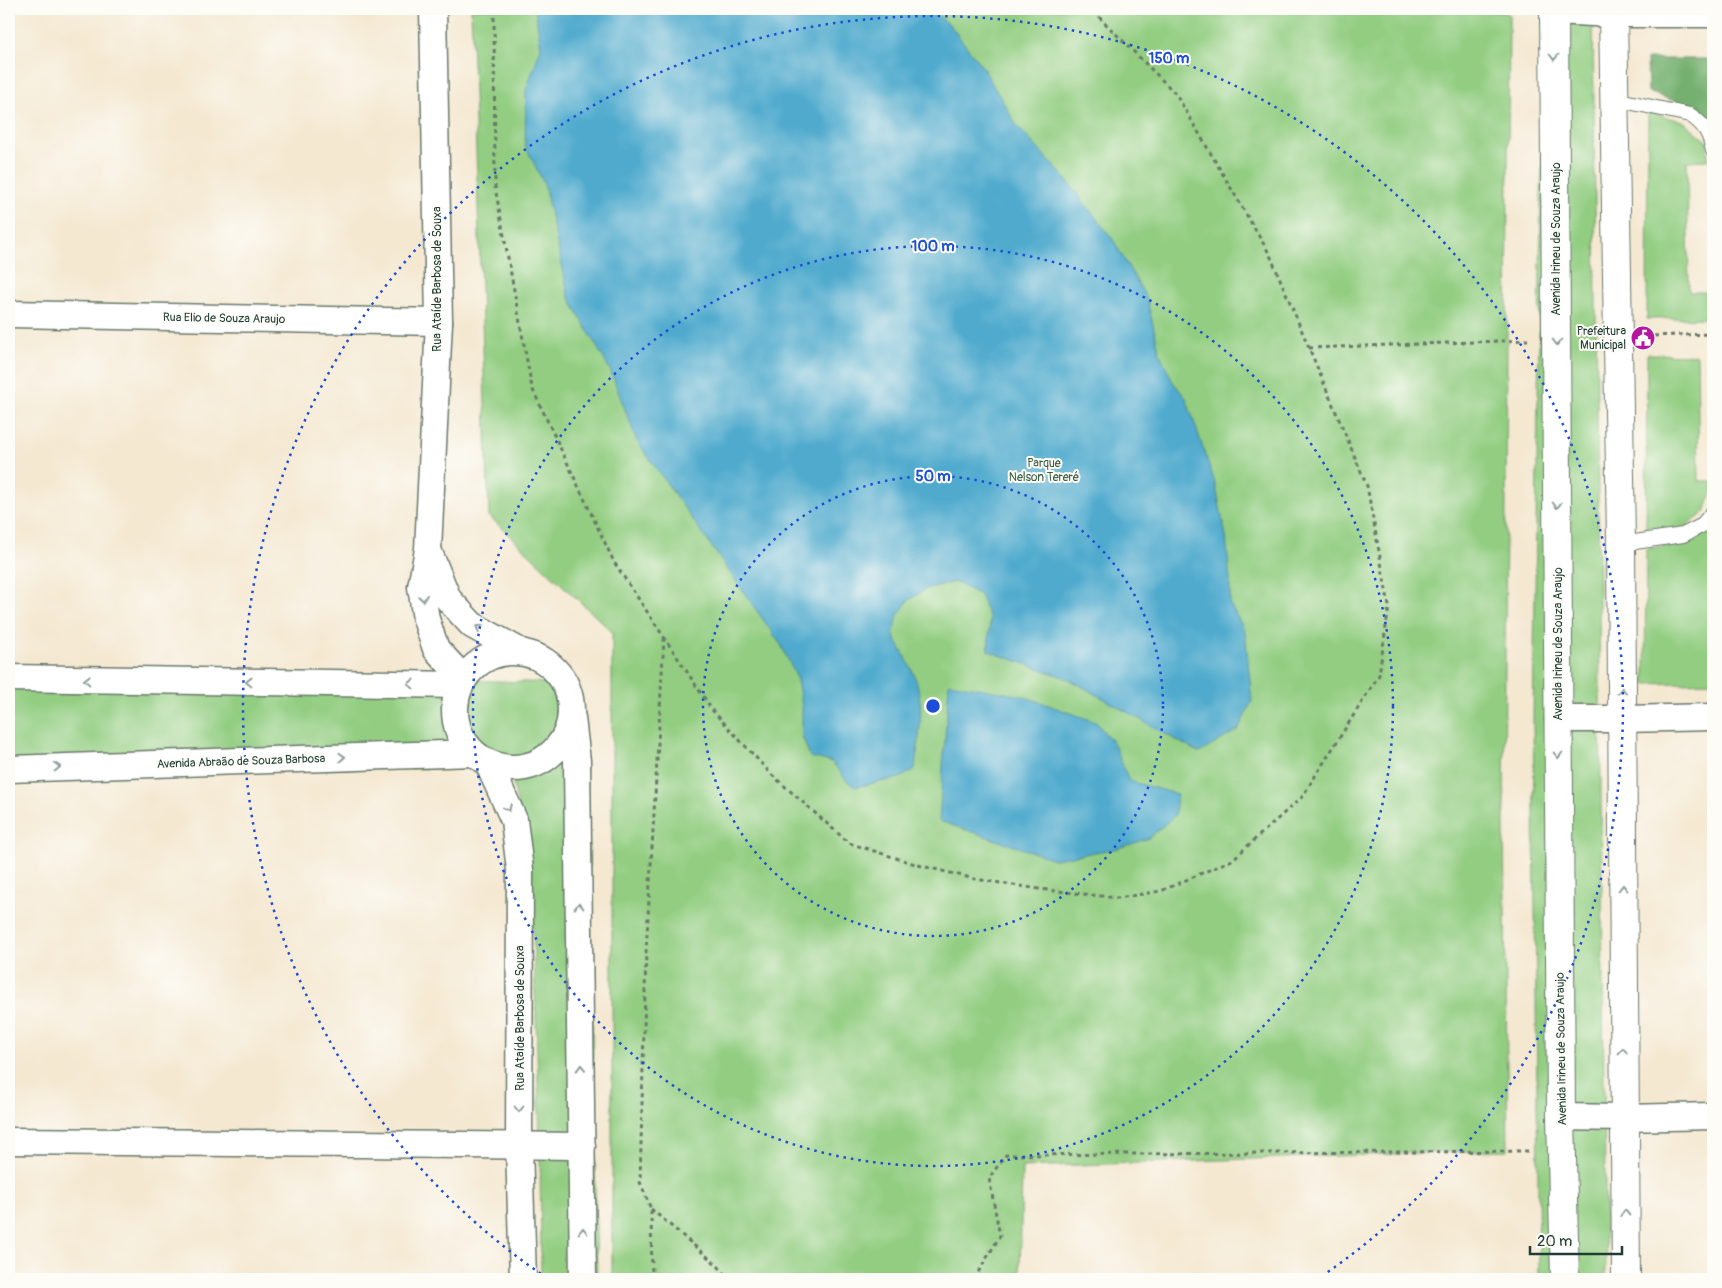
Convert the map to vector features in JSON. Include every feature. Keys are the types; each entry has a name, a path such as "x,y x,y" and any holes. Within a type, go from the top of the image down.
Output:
{"main road":[{"name":"Avenida Irineu de Souza Araujo","path":"1554,10 1561,1117 1566,1279"},
{"path":"1613,11 1621,544 1623,1118 1626,1279"}],"street":[{"name":"Rua Ataíde Barbosa de Souxa","path":"433,9 439,322 428,550 421,587 426,619 436,649 462,682"},
{"path":"1554,10 1713,14"},
{"name":"Rua Elio de Souza Araujo","path":"9,314 439,322"},
{"name":"Rua Ataíde Barbosa de Souxa","path":"428,550 448,599 454,606 472,625 521,652"},
{"path":"572,718 566,736 556,751 541,762 524,768 506,768 480,758 462,738 456,721 455,703 462,682 471,670 486,659 503,653 521,652 539,657 554,668 565,682 571,700 577,761 583,1279"},
{"path":"9,678 462,682"},
{"path":"1558,719 1713,716"},
{"name":"Rua Ataíde Barbosa de Souxa","path":"480,758 514,820 520,870 519,1146 523,1279"},
{"name":"Avenida Abraão de Souza Barbosa","path":"9,769 480,758"},
{"path":"1561,1117 1713,1116"},
{"path":"9,1141 582,1146"}],"lane":[{"path":"1614,99 1690,115 1701,122 1707,130 1711,138 1713,150"},
{"path":"1621,544 1683,535 1701,526 1713,512"}],"path":[{"path":"494,9 495,187 532,388 614,562 713,711 772,775 849,843 918,864 975,878 1039,889 1118,898 1161,891 1232,860 1302,797 1379,675 1389,606 1367,486 1270,256 1176,94 1090,9"},
{"path":"1618,337 1713,334"},
{"path":"1309,348 1556,338"},
{"path":"652,1279 651,1209 640,1182 646,952 664,638"},
{"path":"974,1279 1000,1236 989,1178 1006,1155 1563,1151"},
{"path":"651,1209 716,1264 730,1279"}],"green space":[{"name":"Parque Nelson Tereré","path":"471,9 1478,9 1509,14 1504,821 1508,1150 1022,1167 1020,1279 612,1279 612,632 489,516"},
{"path":"1593,9 1606,1279 1539,1279 1533,719 1544,18"},
{"path":"1647,59 1713,59 1713,126 1696,108 1648,92"},
{"path":"1648,113 1683,121 1707,141 1708,160 1687,161 1689,292 1712,292 1711,318 1647,319"},
{"path":"1647,354 1697,355 1699,481 1713,481 1713,489 1705,512 1682,530 1646,537"},
{"path":"1713,520 1713,682 1645,684 1646,549 1687,542"},
{"path":"9,678 466,680 554,683 582,728 588,804 597,1279 541,1279 540,1139 531,871 510,768 9,770"}],"water":[{"path":"535,9 930,9 950,25 983,68 1017,126 1064,177 1112,238 1147,299 1160,354 1173,382 1186,398 1215,483 1226,536 1230,604 1245,631 1252,701 1238,730 1199,753 1069,679 988,651 990,619 980,595 954,582 926,589 908,601 898,615 893,635 914,674 920,698 920,728 915,769 900,778 855,787 846,780 832,762 810,757 802,736 802,706 796,676 781,645 637,441 610,370 569,297 544,184 525,145 526,90 541,48"},
{"path":"949,683 1023,696 1096,722 1114,744 1129,781 1177,794 1175,815 1149,838 1119,848 1054,859 939,821"}],"place":[{"name":"Prefeitura Municipal","path":"1643,338"}]}
